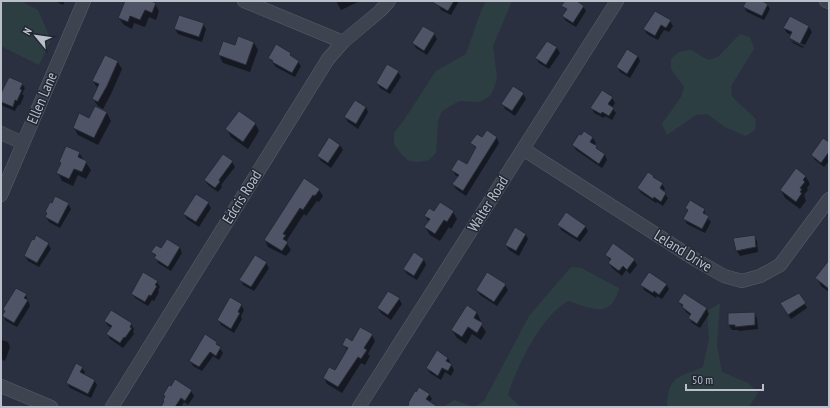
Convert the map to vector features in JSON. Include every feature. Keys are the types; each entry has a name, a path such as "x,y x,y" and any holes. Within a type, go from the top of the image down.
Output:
{"street":[{"name":"Ellen Lane","path":"1,195 84,1"},
{"path":"244,1 343,42"},
{"name":"Edcris Road","path":"112,407 328,59 343,42 380,11 389,1"},
{"name":"Walter Road","path":"359,407 617,1"},
{"path":"1,133 23,143"},
{"name":"Leland Drive","path":"523,149 696,260 724,276 742,281 760,276 780,265 829,199"},
{"path":"1,386 51,407"}],"shaded area":[{"path":"1,1 21,1 38,10 51,40 39,65 1,46"},
{"path":"486,1 512,1 493,46 497,78 494,88 490,96 480,102 459,101 442,111 438,121 436,153 429,160 419,162 409,161 401,154 394,144 394,133 436,71 466,54"},
{"path":"740,34 750,37 754,49 731,86 732,97 756,119 755,130 746,136 725,127 707,114 696,115 667,135 662,124 681,97 684,87 671,69 671,59 679,52 691,50 708,60 718,57"},
{"path":"571,267 581,268 619,288 611,305 605,308 592,308 568,301 548,318 524,356 508,395 520,407 474,407 484,401 529,316"},
{"path":"720,303 717,345 722,372 748,383 758,393 747,407 668,407 668,395 670,388 676,379 703,367 709,340 707,311"},
{"path":"454,400 474,407 445,407"}],"building":[{"path":"125,1 151,1 156,3 152,13 145,10 140,20 130,16 128,22 118,18"},
{"path":"430,1 454,1 448,11"},
{"path":"565,1 577,1 584,6 573,23 562,16 567,9 561,6"},
{"path":"746,1 762,1 768,4 762,16 743,7"},
{"path":"655,11 671,20 666,28 661,25 655,36 643,29"},
{"path":"179,15 204,23 199,37 174,29"},
{"path":"790,16 809,26 800,44 789,38 792,32 783,28"},
{"path":"423,26 435,33 424,51 412,43"},
{"path":"238,36 254,42 246,65 218,55 223,41 235,45"},
{"path":"547,41 557,47 546,65 535,58"},
{"path":"276,44 291,53 290,55 299,61 292,73 272,62 273,61 268,58"},
{"path":"627,49 638,56 627,74 616,67"},
{"path":"105,55 118,61 98,102 92,99 99,84 92,81"},
{"path":"387,64 399,71 387,90 376,83"},
{"path":"9,77 23,83 20,89 22,90 17,101 15,100 13,107 1,102 1,93"},
{"path":"513,86 524,93 512,111 501,104"},
{"path":"602,90 613,97 608,104 614,108 609,116 602,112 601,114 590,108"},
{"path":"355,100 366,107 356,124 344,117"},
{"path":"95,106 107,112 94,138 73,128 79,113 89,118"},
{"path":"239,111 256,123 243,142 225,129"},
{"path":"487,130 497,137 463,191 452,184 459,175 451,170 458,159 467,164 476,147 470,143 477,134 482,137"},
{"path":"584,131 593,137 590,142 597,146 596,148 605,154 599,164 572,145 579,134 581,135"},
{"path":"329,137 340,145 328,163 317,156"},
{"path":"823,138 829,142 829,152 821,163 811,155"},
{"path":"66,146 80,152 78,157 87,161 82,172 74,169 69,179 56,173 61,163 59,162"},
{"path":"223,154 233,161 215,188 204,180"},
{"path":"796,168 806,176 803,180 805,182 800,188 802,189 800,192 802,193 796,202 780,190"},
{"path":"648,172 663,183 660,188 666,193 661,202 654,197 653,199 637,188"},
{"path":"304,178 320,189 315,196 313,195 303,210 300,208 283,234 286,235 283,239 288,242 282,251 264,240"},
{"path":"196,194 209,202 196,222 183,214"},
{"path":"55,196 69,203 58,224 45,217 47,213 45,212"},
{"path":"690,200 705,209 703,213 709,216 702,229 683,219 688,210 685,208"},
{"path":"440,202 454,211 447,222 444,220 435,234 424,227 430,219 424,216 429,208 434,211"},
{"path":"566,212 586,226 577,238 557,225"},
{"path":"515,227 526,234 516,251 505,245"},
{"path":"36,235 49,243 37,263 24,256 32,239 34,240"},
{"path":"755,235 756,247 736,251 733,238"},
{"path":"167,239 180,247 168,267 154,258 156,255 151,252 156,245 161,248"},
{"path":"613,243 635,259 627,270 623,266 619,271 608,263 611,259 605,255"},
{"path":"414,252 424,259 414,276 403,269"},
{"path":"255,255 267,262 251,287 239,280"},
{"path":"829,260 829,289 815,278"},
{"path":"143,272 158,281 155,285 157,286 151,296 149,295 145,302 131,294"},
{"path":"487,272 506,284 494,302 476,290"},
{"path":"649,272 667,284 659,295 654,291 653,293 640,285"},
{"path":"16,288 27,294 24,298 28,300 14,323 2,316 5,311 3,309"},
{"path":"388,291 400,298 388,315 377,308"},
{"path":"684,293 707,308 697,324 688,318 691,314 678,302"},
{"path":"799,293 806,303 788,315 780,303"},
{"path":"230,297 242,304 238,312 240,313 231,329 217,320"},
{"path":"467,305 477,312 474,318 483,323 477,333 468,327 462,337 451,330"},
{"path":"111,310 132,323 130,327 132,328 120,343 106,334 112,326 104,321"},
{"path":"755,312 755,325 735,327 735,325 728,325 728,313"},
{"path":"360,327 373,334 364,348 367,350 361,359 358,357 338,387 323,378 329,367 335,370 348,348 342,345 346,337 352,341"},
{"path":"205,334 217,342 216,344 221,347 216,356 210,352 199,367 189,361"},
{"path":"437,350 448,358 446,361 452,364 448,371 442,368 438,376 426,368"},
{"path":"76,363 83,367 80,372 95,380 88,394 66,383"},
{"path":"175,379 192,390 185,401 181,398 175,407 161,407 165,396 163,395"},
{"path":"419,387 430,394 426,399 438,407 407,407 415,391 416,392"}]}
